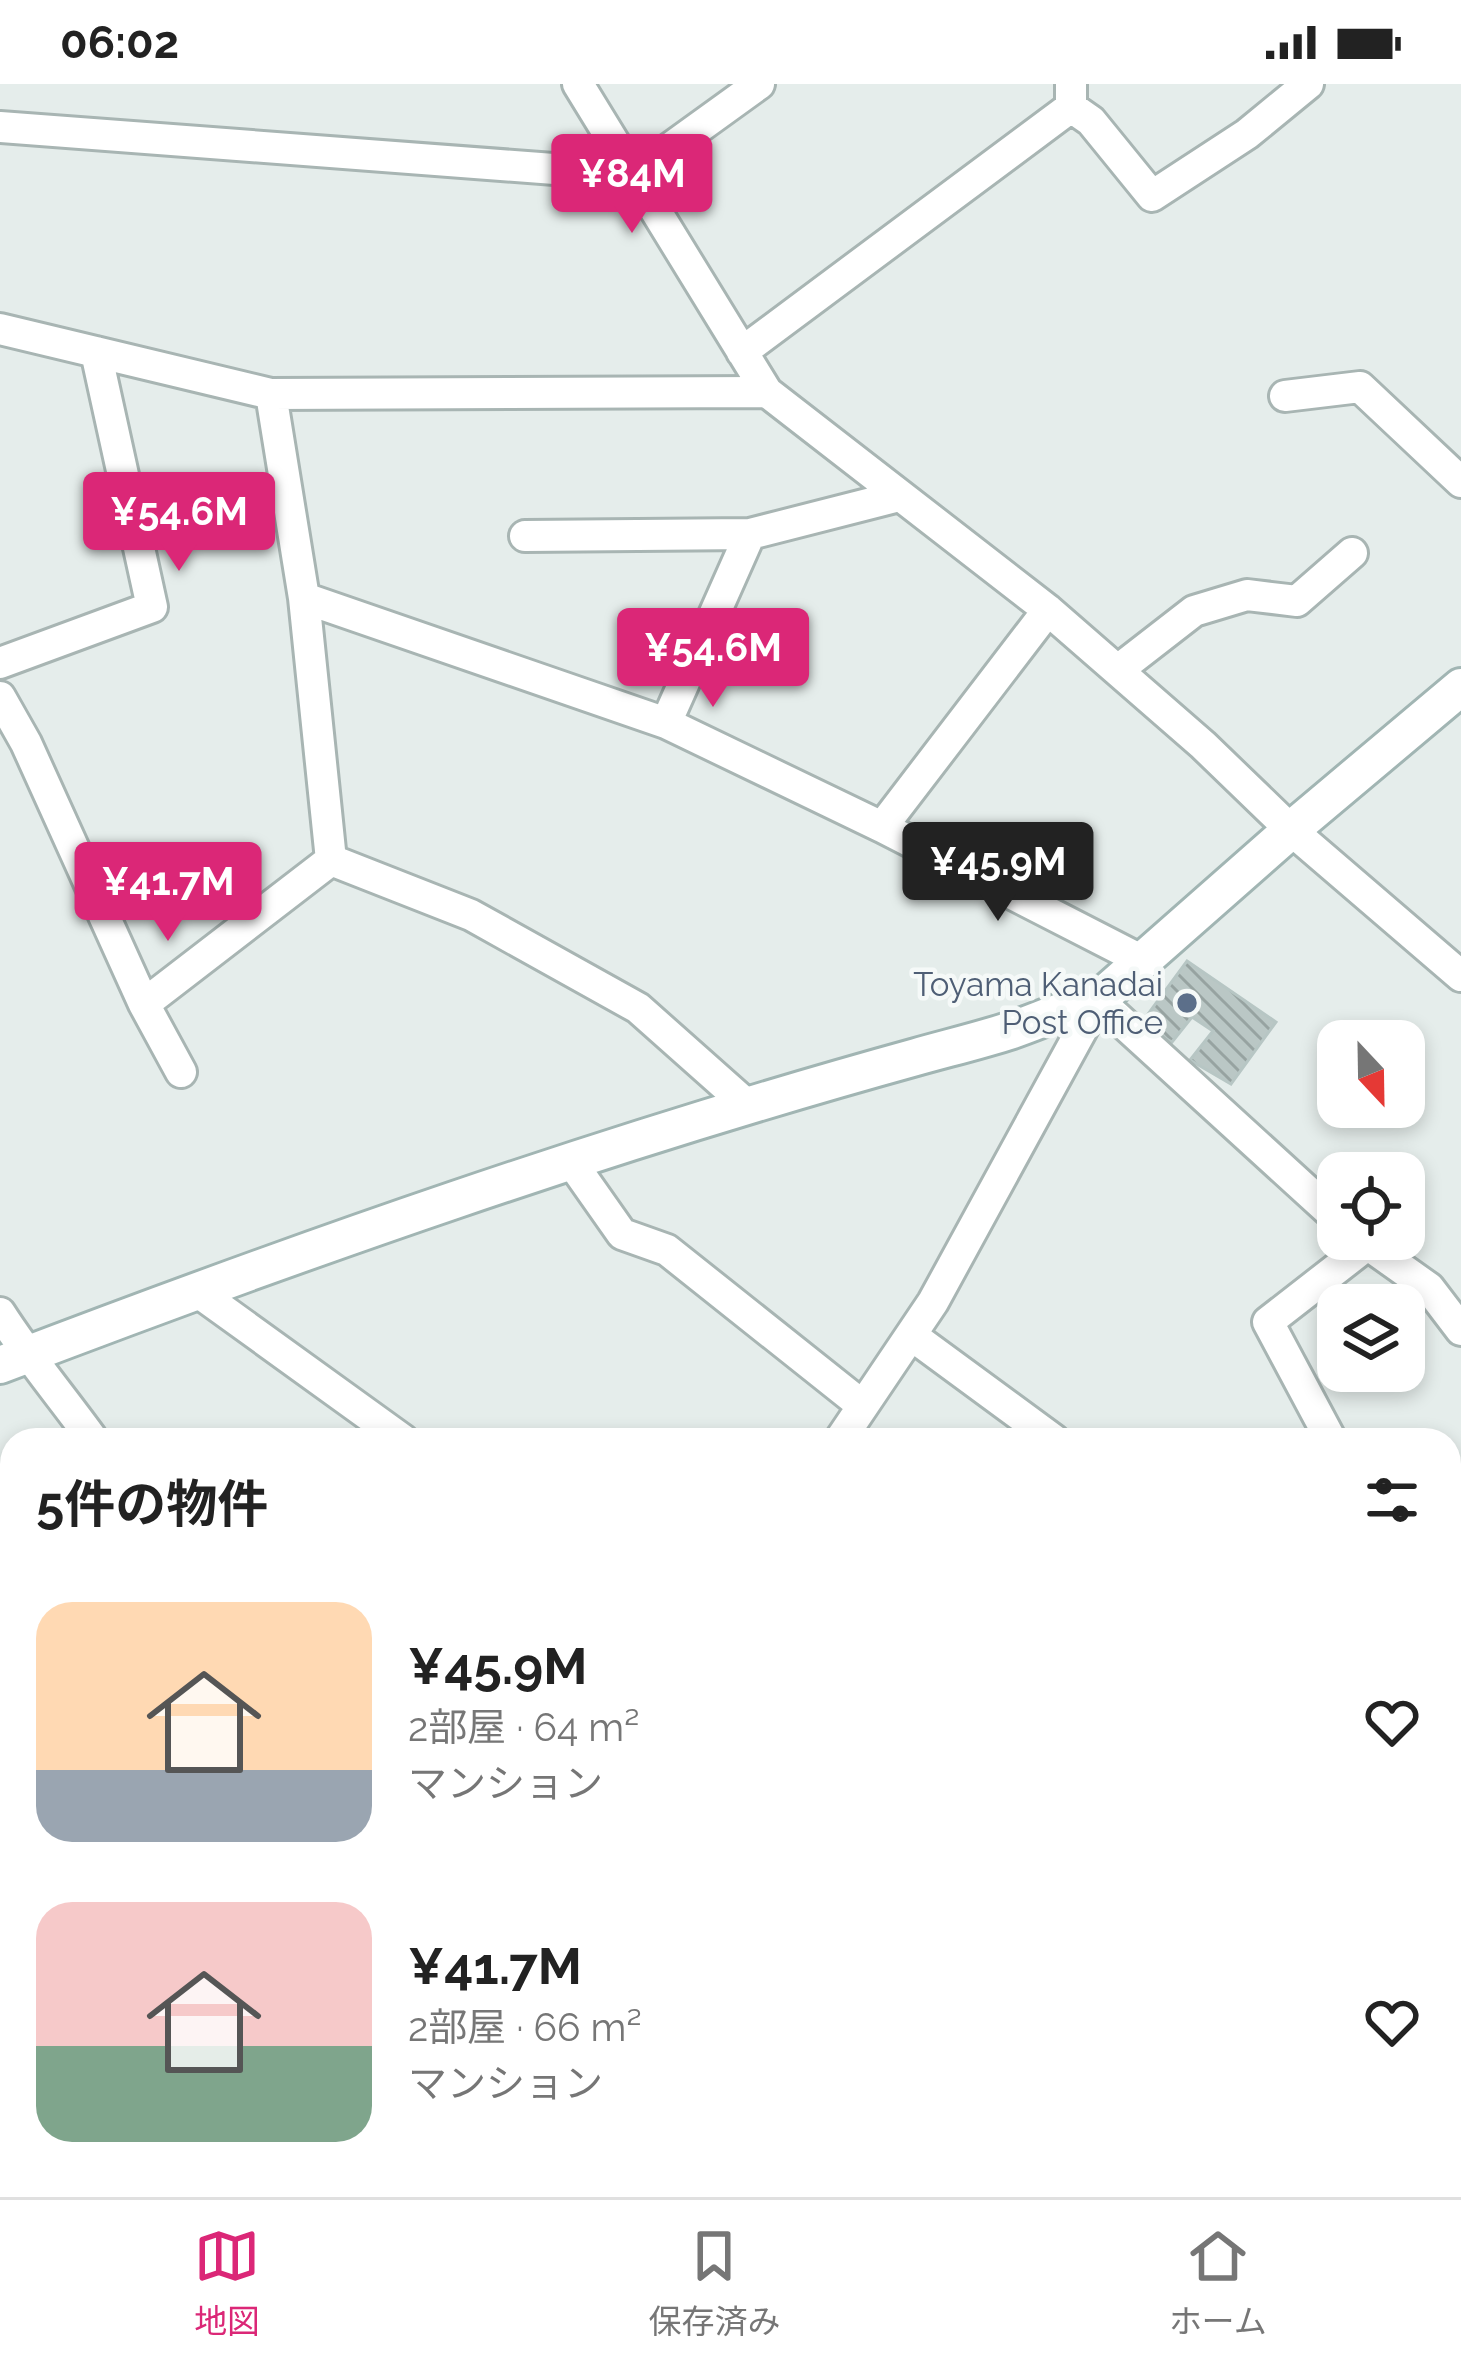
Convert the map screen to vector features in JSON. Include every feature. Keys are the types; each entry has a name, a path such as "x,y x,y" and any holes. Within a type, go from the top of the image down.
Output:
{"street":[{"path":"578,84 766,392 1048,610 1461,976"},
{"path":"0,127 633,176 759,84"},
{"path":"742,352 1071,95 1152,196 1247,134 1307,84"},
{"path":"0,329 271,394 766,392"},
{"path":"0,663 152,607 96,352"},
{"path":"1285,396 1360,387 1461,482"},
{"path":"271,394 304,598 331,860"},
{"path":"525,536 750,534 898,496"},
{"path":"666,723 750,534"},
{"path":"1118,670 1195,611 1247,595 1297,601 1352,553"},
{"path":"304,598 666,723 1143,961"},
{"path":"882,827 1048,610"},
{"path":"848,1428 933,1301 1098,1000 1461,687"},
{"path":"0,697 26,743 144,1004 181,1072"},
{"path":"144,1004 331,860"},
{"path":"331,860 471,915 638,1008 746,1104"},
{"path":"14,1360 570,1160 746,1104 1009,1031 1098,1000"},
{"path":"1098,1000 1317,1200"},
{"path":"570,1160 622,1234 667,1250 863,1406"},
{"path":"1325,1428 1268,1322 1342,1260"},
{"path":"1389,1260 1429,1288 1461,1330"},
{"path":"198,1292 386,1428"},
{"path":"0,1312 14,1360 52,1384 84,1428"},
{"path":"910,1335 1038,1428"}],"building":[{"path":"1187,961 1276,1022 1231,1084 1190,1060 1213,1031 1192,1017 1172,1042 1140,1025"}],"place":[{"name":"Toyama Kanadai Post Office","path":"1187,1003"}]}
